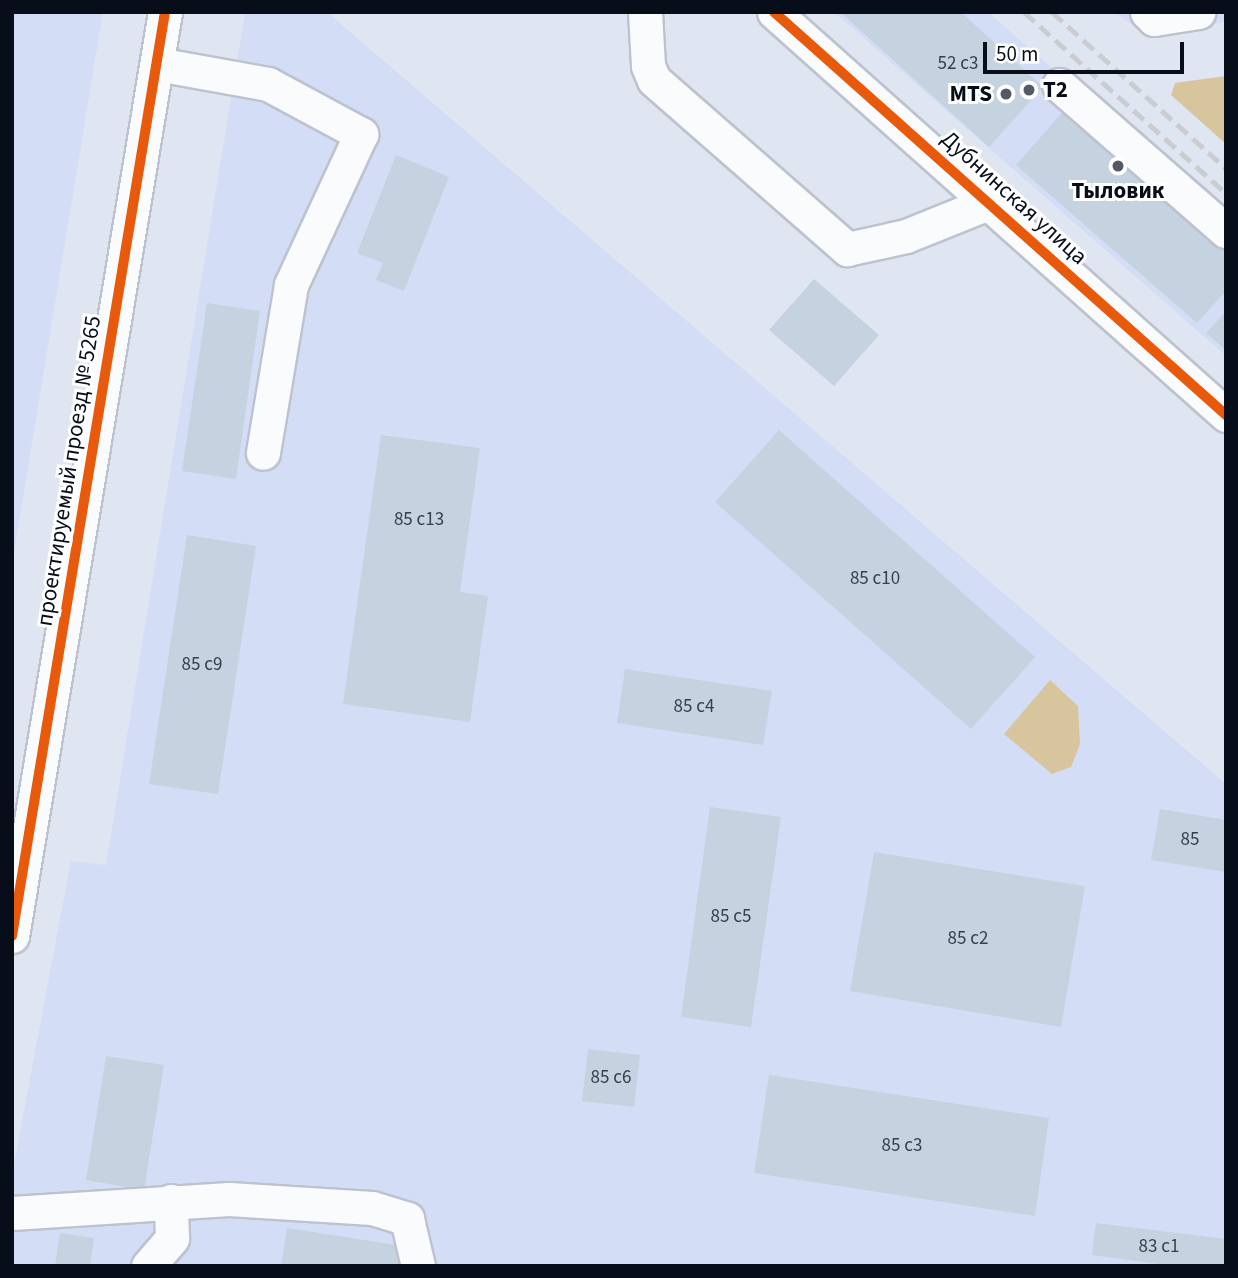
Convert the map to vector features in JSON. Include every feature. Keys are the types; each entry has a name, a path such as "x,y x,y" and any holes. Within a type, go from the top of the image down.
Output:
{"street":[{"name":"проектируемый проезд № 5265","path":"15,915 165,12"},
{"path":"645,12 648,66 654,80 847,249 906,236 988,203"},
{"name":"Дубнинская улица","path":"774,12 1226,415"},
{"path":"1147,12 1154,19 1198,12"},
{"path":"157,65 268,84 361,134 291,285 263,453"},
{"path":"1059,85 1226,231"},
{"path":"12,1213 229,1199 372,1208 407,1219 418,1266"},
{"path":"148,1266 172,1238 171,1201"}],"shaded area":[{"path":"12,12 103,12 12,565"},
{"path":"245,12 327,12 1226,784 1226,1266 12,1266 12,1174 71,861 106,865"},
{"path":"834,12 988,12 1226,221 1226,356"},
{"path":"1114,12 1226,12 1226,22 1146,35"},
{"path":"1226,76 1226,144 1171,95 1175,83"},
{"path":"1050,680 1078,706 1080,744 1071,767 1052,774 1004,734"}],"building":[{"path":"840,12 961,12 1043,87 989,147"},
{"path":"1068,106 1226,245 1226,291 1197,323 1016,165"},
{"path":"396,155 449,177 404,291 376,280 383,263 357,253"},
{"path":"814,279 879,335 834,386 769,330"},
{"path":"207,303 260,311 236,479 182,471"},
{"path":"1226,311 1226,350 1206,333"},
{"path":"779,430 1035,657 971,729 715,502"},
{"path":"381,435 480,448 460,592 488,596 470,722 343,704"},
{"path":"187,535 256,546 218,794 149,784"},
{"path":"625,669 772,691 763,745 617,723"},
{"path":"710,807 781,817 751,1027 681,1017"},
{"path":"1160,809 1226,820 1226,872 1151,860"},
{"path":"874,852 1085,886 1061,1027 850,991"},
{"path":"588,1049 640,1055 634,1107 582,1101"},
{"path":"106,1056 164,1065 144,1190 86,1180"},
{"path":"769,1075 1049,1118 1035,1216 754,1173"},
{"path":"1096,1223 1226,1239 1226,1266 1173,1266 1092,1255"},
{"path":"287,1228 409,1247 406,1266 281,1266"},
{"path":"60,1233 94,1238 90,1266 55,1266"}],"railway":[{"path":"1024,12 1226,193"},
{"path":"1052,12 1226,168"}],"cycle path":[{"path":"12,936 165,12"},
{"path":"774,12 1226,415"}],"place":[{"name":"T2","path":"1029,90"},
{"name":"MTS","path":"1006,94"},
{"name":"Тыловик","path":"1118,166"}]}
